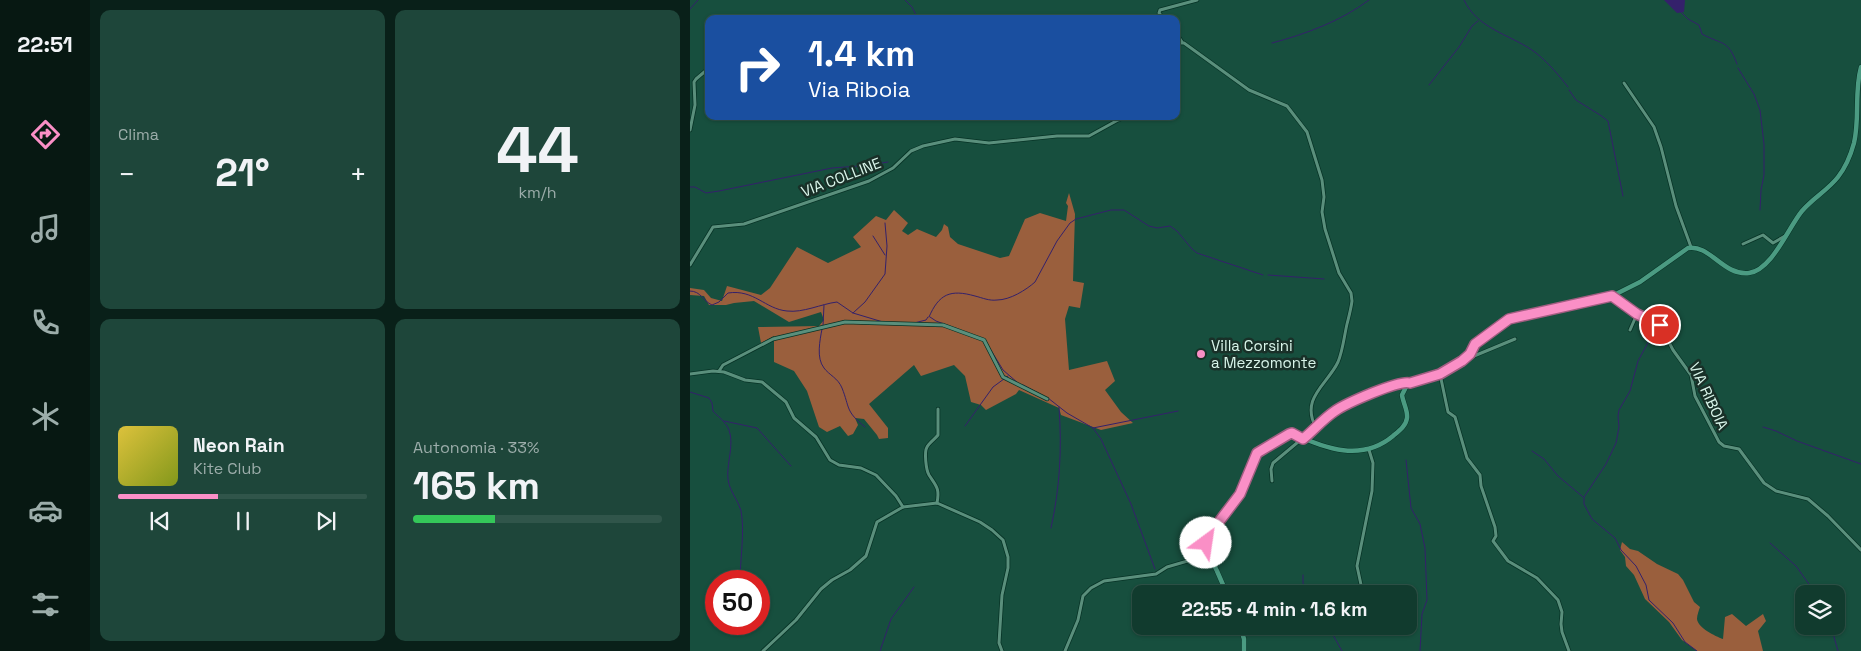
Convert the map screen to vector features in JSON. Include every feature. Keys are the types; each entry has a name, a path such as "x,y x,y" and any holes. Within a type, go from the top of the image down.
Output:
{"main road":[{"path":"1223,585 1207,551 1206,544 1209,535 1242,491 1255,456 1259,451 1275,441 1291,433 1323,446 1355,451 1369,450 1385,443 1405,425 1407,413 1402,395 1410,383 1440,374 1462,361 1470,354 1475,344 1509,319 1612,296 1640,282 1683,250 1691,247 1703,250 1729,269 1739,272 1748,273 1764,266 1803,210 1838,177 1856,142 1858,84 1861,68"},
{"path":"1243,635 1244,651"}],"street":[{"path":"1160,15 1160,10 1197,0"},
{"path":"1180,39 1249,90 1287,106 1307,132 1311,141 1313,154 1322,180 1324,197 1322,212 1326,229 1340,274 1351,293 1352,301 1342,349 1337,363 1327,379 1318,388 1313,400 1311,411 1316,428"},
{"path":"690,130 695,105 694,82 705,71"},
{"path":"1624,83 1654,127 1662,147 1676,206 1691,247"},
{"name":"VIA COLLINE","path":"690,265 713,227 744,224 869,181 893,168 916,148 955,139 989,143 1058,136 1089,136 1118,120"},
{"path":"1743,244 1763,235 1772,243 1785,236"},
{"name":"VIA RIBOIA","path":"1612,296 1637,314 1660,325 1673,350 1691,375 1695,396 1719,442 1724,446 1739,449 1758,477 1769,488 1808,499 1828,516 1861,550"},
{"path":"1630,330 1637,314"},
{"path":"719,371 723,365 774,339 845,322 943,325 984,340 1003,377 1047,399"},
{"path":"1462,361 1515,339"},
{"path":"690,374 713,371 724,372 745,380 762,382 769,386 786,402 797,421 816,437 830,460 839,465 861,468 876,475 904,507"},
{"path":"1440,374 1448,412 1455,417 1467,458 1480,475 1481,486 1495,526 1496,532 1493,542 1508,561 1537,578 1558,600 1562,612 1562,632 1569,651"},
{"path":"1272,481 1272,464 1346,404 1392,386 1406,382 1410,383"},
{"path":"938,409 938,436 927,446 926,450 927,472 935,482 938,491 938,503"},
{"path":"1267,451 1275,446 1275,441"},
{"path":"1361,585 1356,566 1372,491 1373,463 1369,450"},
{"path":"763,651 796,620 822,589 832,580 850,570 866,556 877,522 904,507 938,503 980,522 1003,540 1008,557 1008,568 1002,595 999,643 1002,651"},
{"path":"1065,651 1078,620 1083,596 1092,588 1104,581 1156,574 1167,567 1191,560 1206,544"}],"shaded area":[{"path":"1664,0 1685,0 1684,12 1677,13"},
{"path":"1069,193 1075,214 1073,281 1084,283 1080,308 1069,306 1065,319 1069,370 1107,361 1115,381 1105,390 1121,412 1133,423 1101,430 1061,415 1059,408 1019,390 1016,394 986,410 981,405 971,402 965,376 954,365 921,376 914,365 869,404 888,428 888,438 879,439 864,419 855,418 858,425 853,434 848,436 840,426 827,432 819,427 807,391 794,371 774,362 774,336 761,343 758,327 819,326 824,320 821,312 789,322 754,301 726,305 709,305 704,296 690,295 690,288 704,290 711,298 722,301 727,286 761,295 770,288 797,247 828,263 861,247 853,237 876,216 886,220 894,210 908,223 902,231 908,235 917,229 936,237 944,224 948,227 950,237 958,244 1000,258 1009,256 1025,219 1040,213 1066,221 1068,206 1066,203"},
{"path":"1622,542 1630,549 1638,551 1657,564 1678,574 1694,602 1700,607 1697,619 1700,626 1716,636 1723,639 1725,617 1732,614 1746,626 1763,614 1766,621 1758,631 1763,651 1697,651 1682,640 1669,622 1645,599 1634,575 1626,566 1625,557 1620,550"}],"waterway":[{"path":"690,9 698,0"},
{"path":"905,0 912,7 916,15"},
{"path":"1272,43 1323,26 1358,8 1369,0"},
{"path":"1464,0 1470,10 1485,24 1523,44 1537,54 1568,87"},
{"path":"1681,12 1688,19 1699,25 1702,34 1727,46 1731,50 1737,64"},
{"path":"1429,85 1459,47 1472,26 1478,21"},
{"path":"1738,68 1754,94 1760,110 1764,144 1764,175 1760,210"},
{"path":"1569,90 1576,100 1608,121 1623,196"},
{"path":"863,166 888,162"},
{"path":"690,187 695,187 706,193 832,168 859,166"},
{"path":"929,317 937,303 946,295 959,293 986,299 1002,300 1022,291 1035,282 1057,241 1070,223 1076,219 1111,210 1124,210 1149,226 1157,228 1170,226 1197,253 1263,275"},
{"path":"853,313 865,302 885,274 887,246 885,223"},
{"path":"873,236 885,255"},
{"path":"1268,275 1324,279"},
{"path":"690,291 699,294 712,305 719,302 728,293 737,293 752,296 772,307 787,311 799,311 837,302 853,313 883,322"},
{"path":"823,326 824,305"},
{"path":"914,323 926,320 928,317"},
{"path":"930,317 960,330"},
{"path":"1656,328 1638,361 1630,391 1619,410 1619,427 1616,443 1606,464 1584,497 1584,504 1592,519 1615,538 1621,550 1636,566 1646,585 1649,600 1673,623 1685,642 1697,651"},
{"path":"822,329 819,349 822,364 840,385 851,413 865,427"},
{"path":"989,347 1003,370 1018,383"},
{"path":"965,426 993,387 1008,376"},
{"path":"1023,385 1042,395"},
{"path":"690,392 709,398 713,411 724,422 730,435 728,479 740,507 742,519 740,570"},
{"path":"1048,398 1067,413 1093,428 1101,439 1131,504 1155,569"},
{"path":"1051,528 1059,468 1059,407"},
{"path":"1093,428 1178,411"},
{"path":"724,421 757,428 791,466"},
{"path":"1763,427 1861,464"},
{"path":"1532,451 1544,459 1558,476 1583,497"},
{"path":"1406,460 1411,508 1420,524 1425,548 1427,600 1422,614 1420,651"},
{"path":"1770,543 1796,566 1810,585"},
{"path":"1303,575 1304,585"},
{"path":"880,651 891,619 914,587"},
{"path":"1333,635 1342,651"},
{"path":"1834,635 1838,651"}],"place":[{"name":"Villa Corsini a Mezzomonte","path":"1201,354"}],"route":[{"path":"1206,543 1209,535 1242,491 1255,456 1259,451 1286,434 1292,433 1303,439 1327,417 1346,404 1392,386 1440,374 1468,357 1475,344 1509,319 1612,296 1637,314 1660,325"}]}
